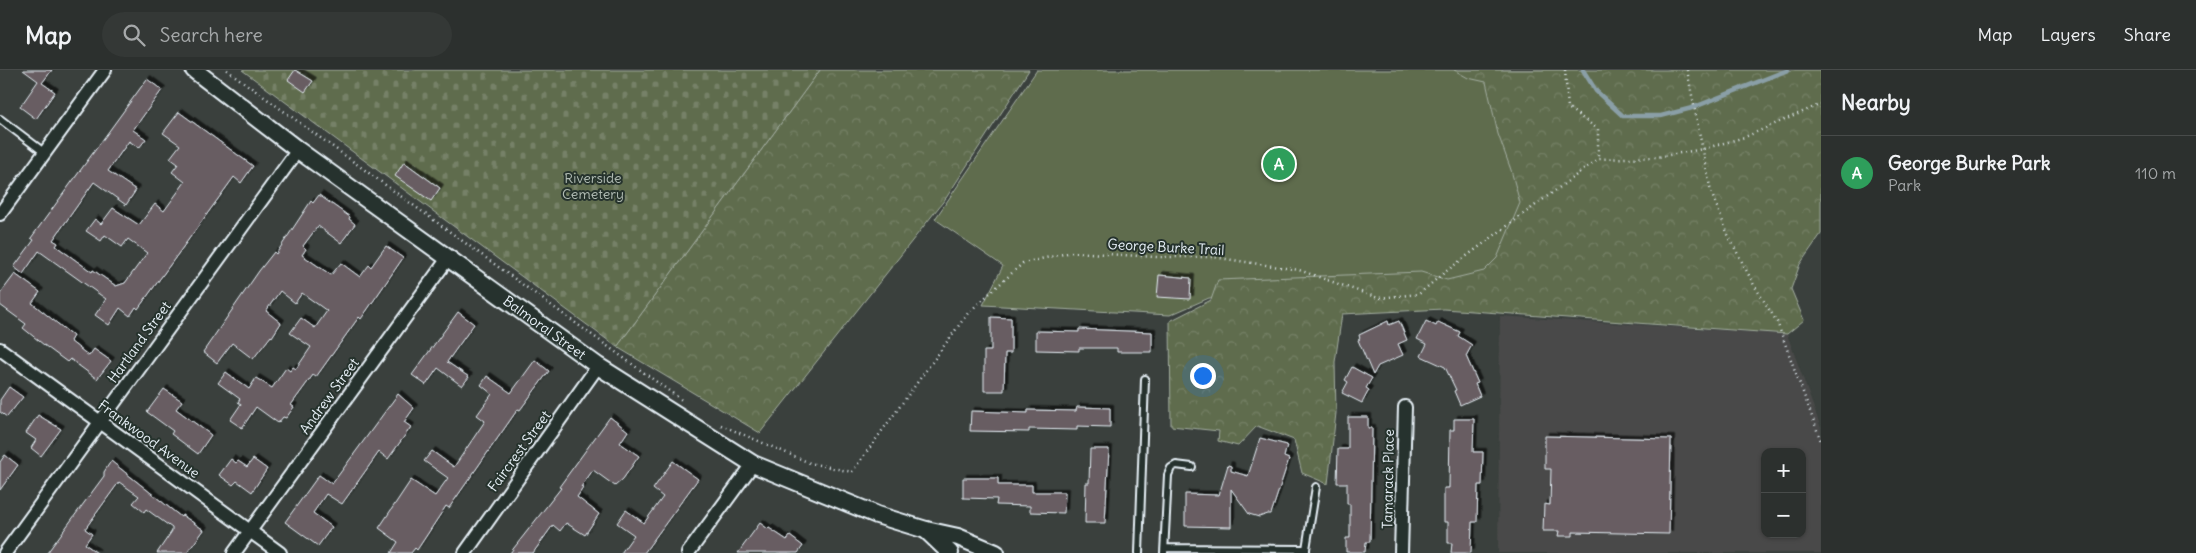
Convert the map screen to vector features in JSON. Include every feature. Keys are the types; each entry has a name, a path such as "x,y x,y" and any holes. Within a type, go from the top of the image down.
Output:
{"main road":[{"name":"Balmoral Street","path":"194,70 298,150 598,366 753,464 877,515 926,530 958,537 996,553"},
{"path":"926,530 950,553"}],"street":[{"path":"0,214 105,70"},
{"name":"Hartland Street","path":"5,553 298,150"},
{"name":"Andrew Street","path":"234,553 449,257"},
{"name":"Frankwood Avenue","path":"0,349 280,553"},
{"name":"Faircrest Street","path":"465,553 598,366"},
{"name":"Tamarack Place","path":"1401,553 1405,407"},
{"path":"688,553 753,464"}],"lane":[{"path":"0,119 45,153"},
{"path":"1139,553 1145,380"},
{"path":"1192,467 1176,465 1171,468 1168,475 1165,551 1306,551 1316,487"}],"path":[{"path":"227,70 685,402"},
{"path":"1565,70 1568,108 1598,129 1598,159 1658,157 1703,149 1745,137 1821,104"},
{"path":"1687,70 1711,192 1728,237 1777,322 1821,441"},
{"name":"George Burke Trail","path":"717,423 810,462 852,472 968,313 1023,263 1072,252 1157,257 1213,257 1299,270 1378,298 1419,294 1445,272 1598,159"}],"shaded area":[{"path":"1500,316 1787,334 1821,428 1821,553 1498,553"}],"green space":[{"name":"Riverside Cemetery","path":"242,70 820,70 617,347"},
{"path":"820,70 1029,70 946,198 760,433 617,347"},
{"path":"1037,70 1567,70 1491,310 1311,297 1209,298 1170,315 983,305 1003,266 935,219"},
{"path":"1454,70 1821,70 1821,234 1800,264 1791,289 1804,320 1787,334 1444,309 1342,314 1335,362 1336,413 1328,484 1302,473 1294,440 1257,426 1238,446 1218,441 1219,431 1171,426 1170,321 1211,300 1218,280 1421,272 1447,280 1484,271 1497,258 1520,203 1498,134 1486,82 1468,78"}],"building":[{"path":"23,70 52,70 42,83 55,92 36,119 20,107 38,81"},
{"path":"295,70 313,81 305,92 288,80"},
{"path":"147,79 162,90 133,130 146,139 139,148 129,141 108,171 136,190 126,205 94,182 53,240 58,243 56,246 92,272 93,270 116,286 125,283 147,253 128,239 122,247 105,235 101,241 86,231 95,219 101,224 113,208 139,225 155,204 164,211 185,182 172,172 178,164 170,158 180,145 163,133 179,112 253,166 241,183 234,177 138,309 136,307 130,316 120,308 109,325 95,315 106,299 39,251 23,274 14,267 34,240 31,238"},
{"path":"404,162 440,188 431,201 395,176"},
{"path":"319,195 350,217 349,219 355,224 341,243 318,226 303,246 306,249 302,255 331,275 341,263 360,277 369,265 371,267 386,246 403,258 361,319 359,317 316,377 313,375 291,405 294,407 286,418 283,417 278,423 256,407 242,428 230,420 241,404 238,402 240,399 218,383 226,372 249,389 256,378 272,388 286,368 290,371 293,367 296,369 311,347 290,333 301,318 315,328 327,311 302,293 295,303 280,291 266,311 281,323 253,359 232,343 217,363 203,352 259,271 274,252 276,254 311,201 313,203"},
{"path":"15,274 40,292 32,303 73,336 70,341 89,356 94,349 111,361 97,379 70,359 67,362 44,345 23,328 26,324 0,305 0,294"},
{"path":"1159,275 1191,278 1190,299 1157,297"},
{"path":"458,312 474,324 447,362 469,377 462,386 438,368 426,385 412,375"},
{"path":"991,317 1011,318 1011,353 1005,353 1004,391 984,391 984,351 991,351"},
{"path":"1388,321 1389,325 1399,321 1407,340 1398,344 1403,355 1378,366 1373,375 1358,340 1360,339 1359,335"},
{"path":"1426,321 1436,326 1438,322 1460,332 1458,336 1472,345 1466,356 1478,383 1475,384 1480,396 1460,405 1454,391 1456,390 1445,367 1421,356 1427,344 1417,339"},
{"path":"1079,329 1152,332 1152,352 1117,352 1117,348 1079,348 1079,351 1036,350 1036,331 1079,332"},
{"path":"535,360 549,371 520,410 518,409 449,508 446,506 417,550 415,548 411,553 391,553 398,542 379,528 411,480 435,496 448,478 424,461 432,451 454,467 485,421 477,415 492,394 481,385 487,376 511,393"},
{"path":"1352,367 1372,378 1366,388 1369,390 1362,403 1342,393 1348,382 1345,380"},
{"path":"9,387 23,397 7,417 0,412 0,400"},
{"path":"164,389 182,401 176,409 211,435 198,454 171,434 173,431 147,412"},
{"path":"398,394 414,408 404,422 411,427 388,459 379,452 342,504 326,494 313,513 332,527 318,546 285,522 319,475 332,484"},
{"path":"1077,407 1110,408 1110,427 1077,426 1077,430 1029,429 1029,432 970,431 971,411 1028,413 1028,410 1076,411"},
{"path":"38,415 61,429 41,456 31,448 36,440 26,433"},
{"path":"610,417 628,431 620,443 639,456 623,479 615,486 593,470 581,487 583,488 577,497 599,514 585,535 566,523 560,531 553,525 533,553 510,553 561,488 559,487"},
{"path":"1348,417 1368,417 1368,428 1372,428 1370,542 1366,542 1365,552 1346,552 1346,538 1350,538 1350,504 1347,504 1347,483 1337,483 1338,449 1348,449"},
{"path":"1454,419 1474,419 1473,452 1483,452 1482,485 1478,485 1477,522 1472,522 1471,553 1451,553 1452,543 1448,543 1448,522 1444,522 1444,488 1449,488 1450,430 1454,430"},
{"path":"1545,436 1671,439 1669,534 1573,532 1573,536 1558,536 1559,531 1543,531 1544,504 1550,505 1551,469 1545,469"},
{"path":"1260,438 1287,445 1284,457 1289,459 1271,514 1259,517 1249,514 1231,489 1231,527 1185,526 1185,494 1219,495 1228,465 1231,466 1231,471 1248,476"},
{"path":"1090,449 1109,449 1105,523 1085,523 1086,483 1089,483"},
{"path":"5,455 18,465 0,490 0,462"},
{"path":"231,459 247,467 253,459 267,469 252,492 237,481 233,485 219,475"},
{"path":"111,461 181,517 182,515 204,530 187,553 157,553 172,531 172,528 146,509 144,512 133,503 139,496 119,482 85,529 92,534 85,544 97,553 47,553 104,476 104,472"},
{"path":"673,461 698,479 644,553 621,553 634,535 617,523 626,510 644,523 663,497 653,489"},
{"path":"963,478 998,478 998,485 1032,485 1032,492 1065,492 1064,513 1030,512 1030,506 996,505 997,499 963,498"},
{"path":"760,523 787,540 790,536 803,546 798,553 738,553"}],"waterway":[{"path":"1583,70 1596,91 1623,116 1661,116 1692,108 1788,70"}],"place":[{"name":"George Burke Park","path":"1279,164"}]}
